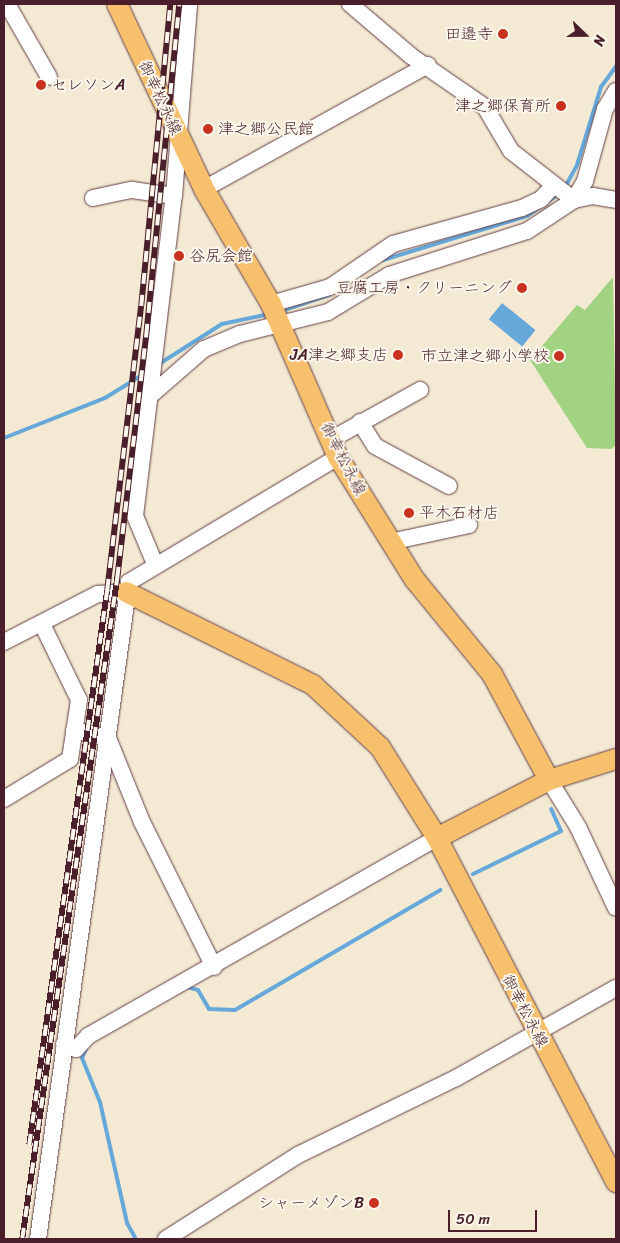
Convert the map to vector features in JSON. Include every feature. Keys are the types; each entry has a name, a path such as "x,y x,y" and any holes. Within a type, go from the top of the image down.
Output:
{"main road":[{"name":"御幸松永線","path":"117,4 204,189 275,315 335,448 390,542 492,674 549,780"},
{"name":"御幸松永線","path":"126,592 313,685 380,746 437,838 536,1032 616,1182"},
{"path":"437,838 549,780 616,759"}],"street":[{"path":"7,4 49,77"},
{"path":"155,564 135,516 174,196 189,4"},
{"path":"350,4 485,107 511,151 574,200"},
{"path":"204,189 428,65"},
{"path":"574,200 585,182 605,109 616,91"},
{"path":"150,395 204,350 240,334 330,287 393,244 465,227 522,208 541,199 554,184"},
{"path":"93,198 132,190 174,196"},
{"path":"275,315 328,312 389,275 527,231 574,200 593,196 616,200"},
{"path":"465,227 472,248"},
{"path":"38,1239 103,736 129,582 335,448 360,422 420,390"},
{"path":"360,422 375,446 449,486"},
{"path":"390,542 469,525"},
{"path":"4,642 98,594 126,592"},
{"path":"4,800 70,759 79,700 42,624"},
{"path":"74,730 103,736"},
{"path":"103,736 142,822 214,967"},
{"path":"549,780 578,827 616,908"},
{"path":"64,1044 76,1049 88,1036 214,967 437,838"},
{"path":"166,1239 298,1155 456,1078 616,988"}],"green space":[{"path":"613,277 616,445 611,449 587,448 530,360 577,305 585,310"}],"water":[{"path":"502,303 535,330 522,346 489,319"}],"waterway":[{"path":"565,187 577,165 601,87 616,66"},
{"path":"383,260 527,216 559,194"},
{"path":"281,311 329,295"},
{"path":"159,364 222,324 269,314"},
{"path":"4,438 105,398 147,372"},
{"path":"473,874 561,831 551,809"},
{"path":"187,987 198,990 209,1009 235,1010 440,890"},
{"path":"86,1049 82,1058 100,1102 127,1223 136,1239"}],"railway":[{"path":"29,1145 107,590 141,306 170,4"},
{"path":"22,1239 117,578 146,335 179,4"}],"place":[{"name":"田邉寺","path":"503,34"},
{"name":"セレソンA","path":"41,85"},
{"name":"津之郷保育所","path":"561,106"},
{"name":"津之郷公民館","path":"208,129"},
{"name":"谷尻会館","path":"179,256"},
{"name":"豆腐工房・クリーニング","path":"522,288"},
{"name":"JA津之郷支店","path":"398,355"},
{"name":"市立津之郷小学校","path":"559,356"},
{"name":"平木石材店","path":"409,513"},
{"name":"シャーメゾンB","path":"374,1203"}]}
